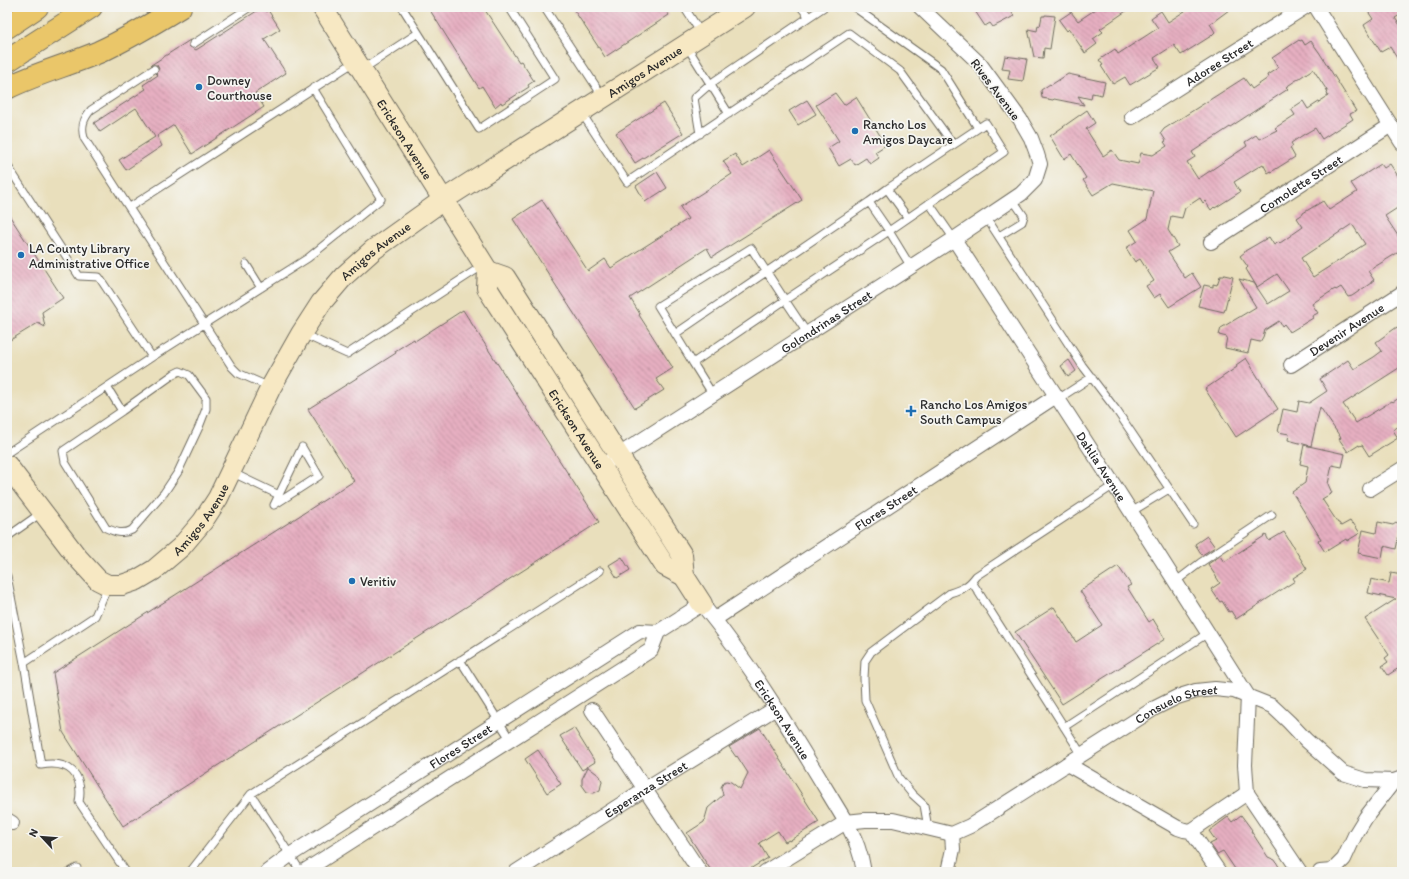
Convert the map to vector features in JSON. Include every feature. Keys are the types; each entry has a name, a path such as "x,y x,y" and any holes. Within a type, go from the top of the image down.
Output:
{"main road":[{"path":"7,27 37,7"},
{"path":"7,62 91,7"},
{"path":"7,88 27,78 99,52 131,36 180,7"}],"street":[{"name":"Erickson Avenue","path":"322,7 486,268 487,288 665,566 684,576"},
{"name":"Rives Avenue","path":"920,7 980,64 994,82 1031,138 1040,164"},
{"name":"Adoree Street","path":"1132,117 1305,7"},
{"path":"1316,7 1402,143"},
{"name":"Amigos Avenue","path":"108,585 122,585 137,580 154,570 181,547 203,521 218,498 271,387 301,334 321,303 344,276 373,250 443,200 604,98 735,12"},
{"name":"Comolette Street","path":"1211,242 1391,125"},
{"name":"Golondrinas Street","path":"601,467 911,267 1021,194 1035,180 1040,164"},
{"name":"Dahlia Avenue","path":"954,239 1114,485 1248,696"},
{"name":"Erickson Avenue","path":"486,268 505,277 682,555 684,576 702,604 715,619 776,708 846,822 862,855 864,872"},
{"name":"Devenir Avenue","path":"1291,365 1402,293"},
{"name":"Flores Street","path":"715,619 1057,397"},
{"path":"7,465 88,571 98,580 108,585"},
{"path":"1370,490 1402,469"},
{"path":"658,632 702,604"},
{"name":"Flores Street","path":"267,872 290,855 640,631 658,632 651,650 302,872"},
{"name":"Consuelo Street","path":"952,834 970,826 1155,708 1177,697 1196,691 1215,689 1234,691 1272,706 1306,740 1343,773 1366,780 1398,780"},
{"path":"1248,696 1245,765 1247,793 1300,872"},
{"name":"Esperanza Street","path":"516,872 645,789 776,708"},
{"path":"592,710 700,872"},
{"path":"1067,764 1178,828 1184,830 1191,831 1247,793"},
{"path":"1328,872 1344,859 1355,835 1366,818 1398,780"},
{"path":"765,872 846,822 865,820 893,820 952,834 953,849 948,872"},
{"path":"1191,831 1218,872"}],"lane":[{"path":"193,44 250,7"},
{"path":"402,7 479,130 555,79 509,7"},
{"path":"544,7 604,98"},
{"path":"684,7 710,84 729,114"},
{"path":"801,7 809,17"},
{"path":"700,134 694,98 710,84 824,7"},
{"path":"854,7 940,69 978,128"},
{"path":"130,207 313,88 359,66 418,33"},
{"path":"581,112 627,182 849,33 900,71 953,144"},
{"path":"154,69 95,107 87,115 83,126 82,132 84,138 232,366 238,373 271,387"},
{"path":"7,452 152,357 308,258 381,199 313,88"},
{"path":"675,334 986,123 1004,152 693,363"},
{"path":"7,165 79,276 100,277 152,357"},
{"path":"887,189 908,218"},
{"path":"999,236 1022,222 1024,216 1012,200"},
{"path":"869,202 911,267"},
{"path":"929,203 954,239"},
{"path":"986,217 1082,365 1117,410 1193,524"},
{"path":"713,395 658,306 751,248 807,334"},
{"path":"246,264 261,288"},
{"path":"301,334 347,354 486,268"},
{"path":"180,371 189,374 206,398 206,409 178,472 164,493 132,530 127,533 117,533 106,528 65,462 63,451 122,411 180,371"},
{"path":"1057,397 1092,377"},
{"path":"107,387 122,411"},
{"path":"302,447 319,476 274,505 279,495 302,447"},
{"path":"231,472 279,495"},
{"path":"928,828 924,805 912,794 899,778 865,700 865,661 871,652 950,593 964,589 976,576 1114,485"},
{"path":"1131,512 1169,489"},
{"path":"7,537 43,511"},
{"path":"1175,582 1200,563 1272,516"},
{"path":"190,872 251,794 600,571"},
{"path":"7,576 24,663 41,765 55,764 68,768 77,777 80,789 79,802 126,872"},
{"path":"972,582 1082,755"},
{"path":"24,663 95,616 108,585"},
{"path":"1064,727 1208,633"},
{"path":"460,660 510,740"},
{"path":"251,794 302,872"},
{"path":"70,872 77,868"}],"building":[{"name":"Downey Courthouse","path":"263,7 266,12 268,10 280,29 264,39 286,73 255,93 264,107 192,154 174,125 157,136 162,146 126,170 119,160 155,137 136,108 100,132 94,123 146,89 143,85 158,75 156,73 159,69 157,65 151,65 190,40 189,46 196,50"},
{"path":"428,7 483,7 519,62 521,61 534,81 528,85 529,87 502,104 501,102 495,107 482,86 479,88"},
{"path":"572,7 663,7 669,15 605,57"},
{"path":"981,7 1008,7 1014,16 993,27 990,23 985,26 975,11"},
{"path":"1099,7 1132,7 1100,29 1103,32 1093,39 1097,44 1085,53 1069,29 1067,31 1059,20 1071,12 1078,21"},
{"path":"1191,7 1233,7 1210,24 1215,32 1211,36 1181,55 1174,45 1154,58 1160,67 1130,85 1125,77 1113,84 1101,66 1103,65 1099,60 1115,49 1118,54 1158,28 1151,18 1161,11 1168,22"},
{"path":"1365,7 1402,7 1402,14 1395,18 1402,28 1402,66 1390,47 1381,52 1366,29 1364,25 1373,19"},
{"path":"1042,16 1055,16 1050,49 1044,48 1043,58 1034,57 1028,29 1037,31 1038,25 1040,26"},
{"path":"1299,40 1302,40 1305,45 1311,41 1356,111 1350,114 1353,119 1322,139 1315,128 1303,135 1291,143 1293,146 1290,148 1295,157 1268,173 1263,164 1234,182 1240,192 1215,208 1214,207 1211,210 1205,201 1203,203 1200,198 1185,208 1182,218 1171,216 1168,230 1178,246 1168,252 1185,278 1192,273 1201,287 1169,307 1160,294 1154,298 1146,286 1154,281 1140,259 1135,262 1126,248 1137,241 1130,230 1147,219 1153,191 1113,183 1093,195 1083,180 1086,178 1071,154 1064,159 1050,136 1087,110 1095,123 1086,129 1103,156 1112,150 1119,160 1138,164 1141,153 1153,155 1167,146 1161,133 1164,129 1244,78 1252,89 1268,78 1267,75 1278,68 1272,58","holes":["1313,69 1328,92 1328,96 1308,109 1303,101 1291,109 1295,115 1275,128 1277,130 1259,139 1256,135 1245,142 1247,146 1198,179 1187,162 1195,157 1192,152 1288,89 1286,87"]},
{"path":"1005,56 1027,59 1023,81 1008,79 1010,70 1002,69"},
{"path":"1068,74 1105,82 1102,95 1092,93 1091,99 1078,96 1084,105 1042,98 1041,90"},
{"name":"Rancho Los Amigos Daycare","path":"835,93 844,105 856,97 886,145 875,152 879,158 870,164 866,158 855,165 851,159 839,166 828,148 839,141 816,105"},
{"path":"807,100 816,114 798,125 789,111"},
{"path":"664,103 683,133 635,163 616,133"},
{"path":"769,150 802,200 712,257 707,248 630,298 640,314 639,315 673,368 656,379 664,390 635,408 513,219 542,200 588,271 605,259 611,268 688,219 680,207 732,174 723,161 735,154 743,167"},
{"path":"1381,164 1384,168 1390,164 1402,182 1402,205 1385,216 1402,242 1402,250 1368,271 1374,280 1352,296 1348,297 1341,287 1316,301 1312,304 1318,313 1312,316 1313,318 1290,332 1284,324 1282,326 1279,321 1265,330 1260,342 1251,340 1248,353 1225,348 1227,337 1219,335 1221,328 1256,307 1239,279 1254,283 1268,304 1289,291 1277,274 1257,287 1246,269 1248,267 1240,256 1245,251 1269,237 1274,245 1279,242 1280,243 1303,227 1297,218 1303,213 1323,201 1329,210 1357,192 1351,183","holes":["1352,224 1365,244 1313,277 1301,258"]},
{"path":"657,172 667,188 645,202 636,186"},
{"name":"LA County Library Administrative Office","path":"7,212 63,298 42,312 45,327 38,323 7,342"},
{"path":"1224,275 1233,277 1224,312 1198,306 1204,285 1213,287 1213,284 1217,285 1220,276"},
{"name":"Veritiv","path":"463,310 599,522 123,826 63,732 53,673 354,481 308,409 396,353 395,351 414,339 415,341"},
{"path":"1402,325 1402,366 1343,404 1356,423 1402,396 1402,424 1393,430 1398,438 1369,456 1362,445 1359,445 1348,452 1339,439 1341,438 1320,407 1311,446 1288,440 1289,434 1278,432 1283,409 1297,412 1299,401 1309,403 1327,391 1320,379 1348,360 1354,369 1374,357 1382,351 1376,342"},
{"path":"1246,358 1278,409 1236,437 1205,389 1237,367 1236,365"},
{"path":"1069,360 1076,371 1068,377 1061,366"},
{"path":"1304,445 1345,454 1342,467 1332,465 1328,484 1332,493 1322,499 1341,526 1350,521 1360,533 1347,541 1346,539 1325,552 1318,541 1321,539 1292,492 1305,483 1308,466 1300,464"},
{"path":"1402,519 1396,549 1384,546 1382,558 1358,553 1363,530 1376,533 1378,522 1393,525"},
{"path":"1284,532 1307,569 1293,578 1295,581 1236,619 1231,611 1229,612 1222,601 1220,602 1211,589 1220,583 1208,564 1220,556 1224,562 1266,535 1269,541"},
{"path":"1207,536 1215,547 1202,555 1195,544"},
{"path":"622,557 630,570 617,578 609,565"},
{"path":"1118,566 1131,585 1127,587 1149,622 1153,619 1165,639 1062,704 1015,632 1054,607 1076,642 1102,625 1080,591"},
{"path":"1391,573 1402,575 1402,666 1388,675 1382,666 1388,662 1385,658 1389,655 1365,619 1396,599 1368,593 1371,579 1389,583"},
{"path":"574,728 595,762 582,770 560,736"},
{"path":"760,728 819,822 789,841 785,842 778,831 759,843 768,858 745,872 712,872 687,833 704,822 708,808 723,795 721,787 724,782 731,782 740,789 748,773 729,747"},
{"path":"538,750 561,784 547,793 525,759"},
{"path":"588,767 600,776 602,781 600,790 594,793 587,792 582,785 582,779"},
{"path":"1241,815 1268,857 1275,860 1282,872 1237,872 1223,851 1217,854 1210,844 1216,841 1209,831 1228,817 1232,822"}],"place":[{"name":"Downey Courthouse","path":"199,87"},
{"name":"Rancho Los Amigos Daycare","path":"855,131"},
{"name":"LA County Library Administrative Office","path":"21,255"},
{"name":"Rancho Los Amigos South Campus","path":"911,411"},
{"name":"Veritiv","path":"352,581"}]}
